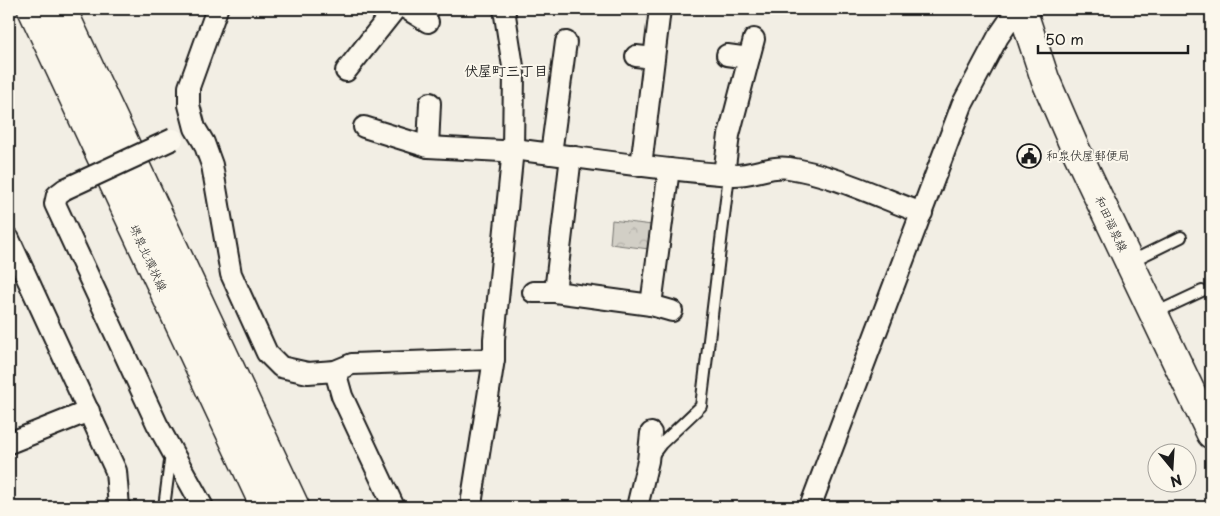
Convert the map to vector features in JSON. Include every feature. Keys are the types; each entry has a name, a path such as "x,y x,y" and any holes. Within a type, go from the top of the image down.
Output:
{"main road":[{"name":"堺泉北環状線","path":"32,9 266,507"},
{"path":"62,9 295,507"},
{"name":"和田福泉線","path":"1022,10 1045,79 1074,146 1211,434"}],"street":[{"path":"217,9 189,87 189,105 196,128 212,165 230,274 267,352 280,367 308,373 335,371 352,364 494,359"},
{"path":"346,70 395,9"},
{"path":"407,9 428,22"},
{"path":"472,507 494,359 494,339 513,149 514,73 504,9"},
{"path":"641,166 645,57 660,9"},
{"path":"810,507 962,105 998,37 1010,21 1022,10"},
{"path":"551,154 566,42"},
{"path":"727,55 752,48 730,135 727,174"},
{"path":"428,147 430,102"},
{"path":"364,127 428,147 502,151 513,149 641,166 744,176 786,167 825,175 922,213"},
{"path":"196,128 65,189 57,195 54,204 157,424 203,507"},
{"path":"555,292 571,156"},
{"path":"651,305 669,169"},
{"path":"9,239 116,471 120,507"},
{"path":"532,292 555,292 651,305 672,312"},
{"path":"335,371 342,396 394,507"},
{"path":"9,443 89,411"},
{"path":"638,507 648,461 651,433"}],"lane":[{"path":"648,461 661,444 701,406 727,174"},
{"path":"1130,262 1181,237"},
{"path":"1154,313 1202,291"},
{"path":"164,507 171,450"}],"green space":[{"path":"612,220 652,225 649,249 610,244"}],"place":[{"name":"和泉伏屋郵便局","path":"1029,156"}],"district":[{"name":"伏屋町三丁目","path":"506,71"}]}
